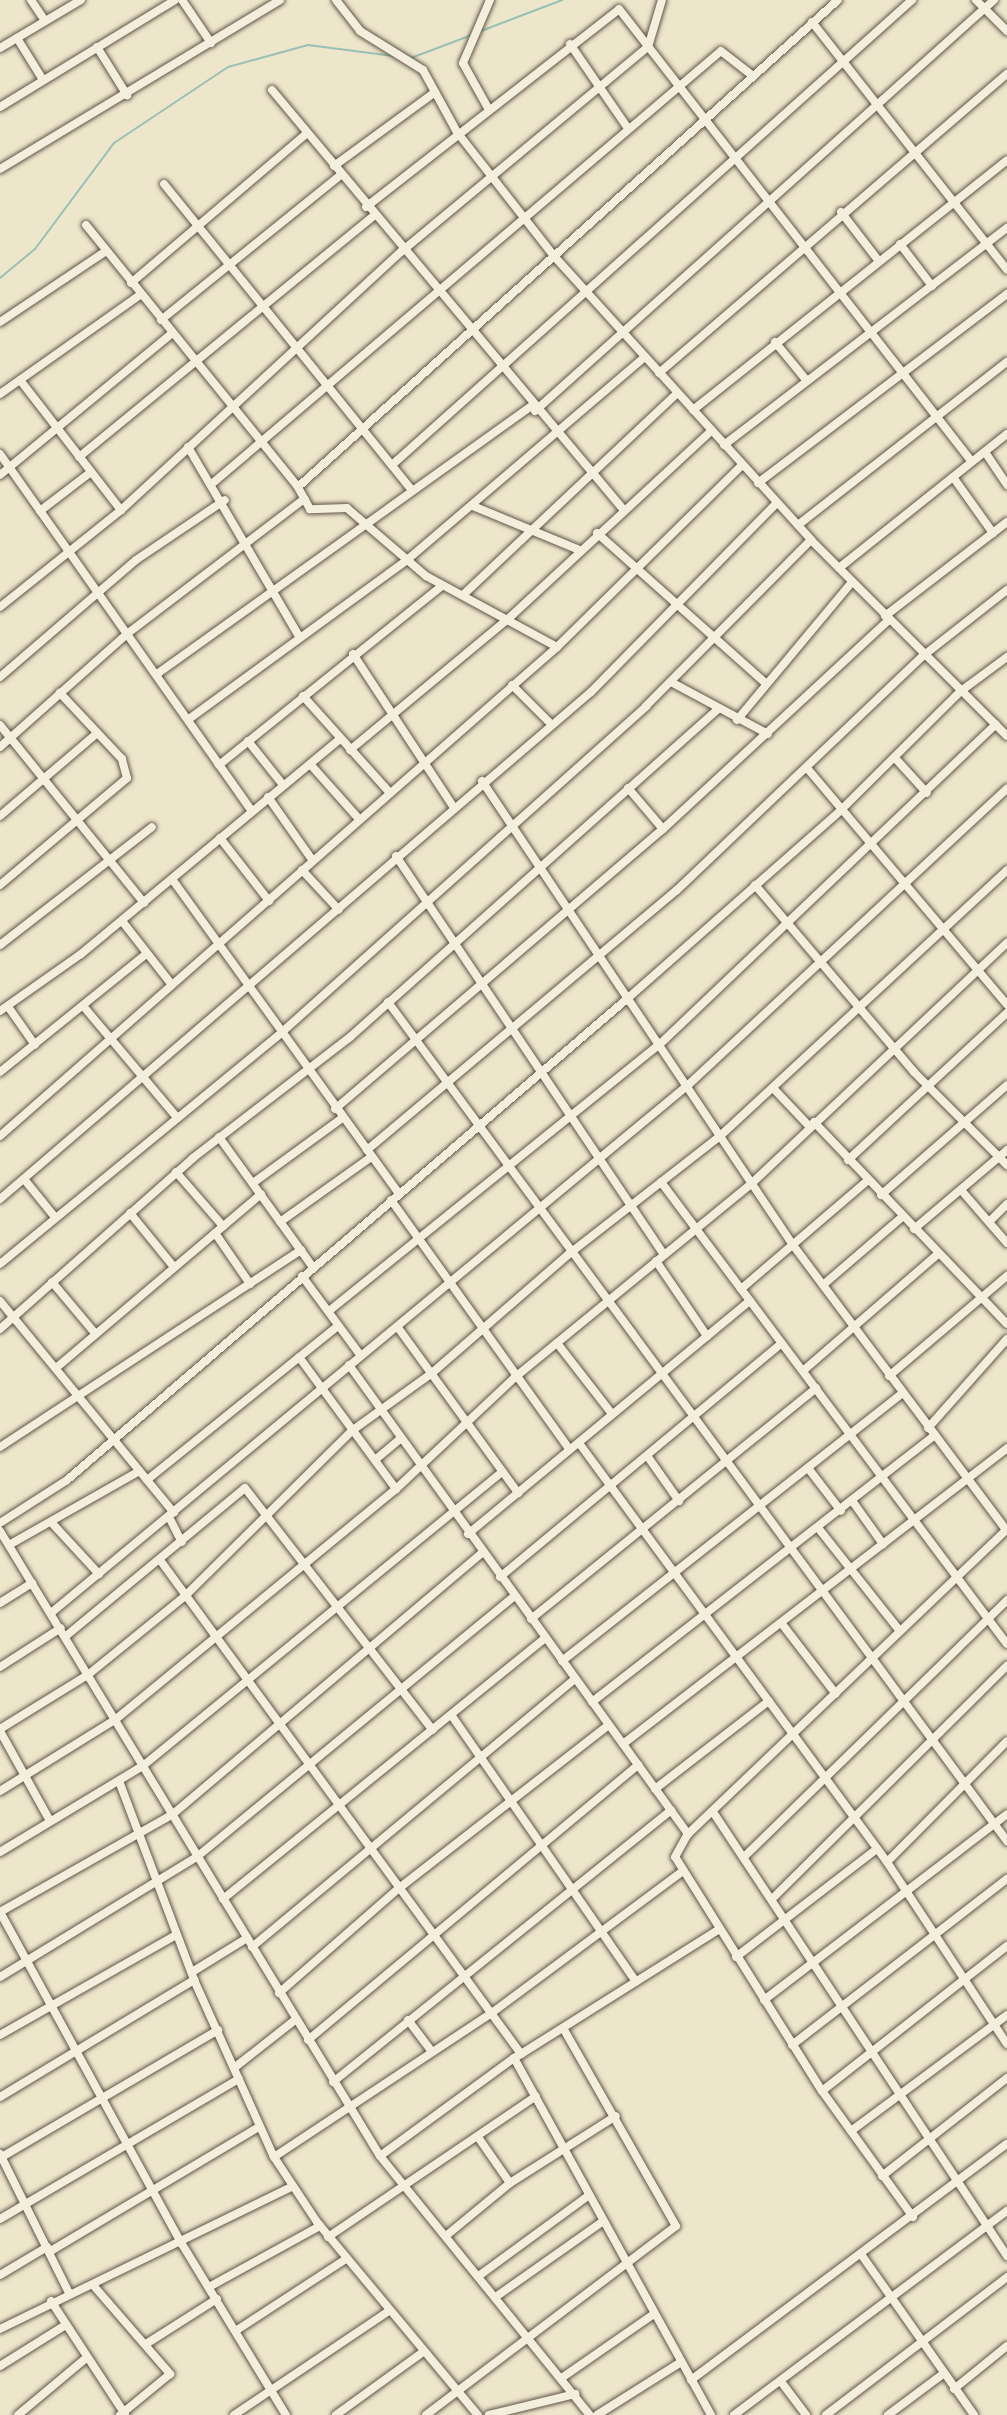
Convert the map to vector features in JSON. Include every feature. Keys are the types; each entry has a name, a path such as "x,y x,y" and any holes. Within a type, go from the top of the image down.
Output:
{"street":[{"path":"31,0 45,21"},
{"path":"0,48 81,0"},
{"path":"0,107 175,0"},
{"path":"182,0 211,43"},
{"path":"0,169 280,0"},
{"path":"329,1311 420,1242 569,1114 659,1045 872,849 927,793 1003,729 923,656 811,540 623,335 490,178 412,59 360,31 336,0"},
{"path":"488,108 463,63 490,0"},
{"path":"0,607 121,510 402,251 648,47 662,0"},
{"path":"298,487 362,426 838,0"},
{"path":"392,465 502,371 841,61 912,0"},
{"path":"976,0 1007,31"},
{"path":"157,674 366,522 533,409 623,335 875,101 994,0"},
{"path":"366,207 457,132 619,9 704,119 772,197 804,244 972,462"},
{"path":"812,22 1007,270"},
{"path":"17,38 43,80"},
{"path":"570,44 627,127"},
{"path":"97,47 127,95"},
{"path":"214,482 330,388 521,216 677,85 726,49 752,75"},
{"path":"659,373 913,150 1007,74"},
{"path":"272,90 554,435 623,509"},
{"path":"334,166 435,92"},
{"path":"131,283 196,223 307,133"},
{"path":"693,410 1007,160"},
{"path":"161,320 341,175"},
{"path":"164,184 412,490"},
{"path":"841,212 878,260"},
{"path":"79,457 373,216"},
{"path":"86,225 171,334 298,487 310,509 347,508 442,586 557,647"},
{"path":"724,445 1007,228"},
{"path":"900,244 932,286"},
{"path":"0,322 106,251"},
{"path":"758,483 1007,294"},
{"path":"0,394 140,295"},
{"path":"0,475 171,334"},
{"path":"775,342 807,381"},
{"path":"189,719 407,560 645,357"},
{"path":"798,525 1007,362"},
{"path":"20,380 121,510"},
{"path":"463,595 527,531 677,393"},
{"path":"350,750 395,718 508,619 597,533 711,431"},
{"path":"839,568 1007,434"},
{"path":"188,447 225,500 299,636"},
{"path":"985,452 1007,485"},
{"path":"0,454 252,811"},
{"path":"0,1136 557,647 742,465"},
{"path":"40,511 91,472"},
{"path":"953,477 993,533"},
{"path":"0,747 127,634 304,499"},
{"path":"0,677 96,593 225,500"},
{"path":"0,1199 250,988 549,722 591,692 675,603 777,503"},
{"path":"473,506 579,550"},
{"path":"335,1109 663,829 768,734 887,618 1007,522"},
{"path":"597,533 764,682"},
{"path":"0,1264 175,1115 282,1032 426,898 671,682 811,540"},
{"path":"737,720 764,682 852,582"},
{"path":"219,765 353,654 442,586"},
{"path":"280,1222 369,1153 807,768 923,656 1007,590"},
{"path":"353,654 453,806"},
{"path":"0,1523 113,1439 540,1070 628,998 841,810 961,691 1007,657"},
{"path":"671,682 717,710 768,734"},
{"path":"512,685 549,722"},
{"path":"0,885 80,822 127,778 122,759 60,693"},
{"path":"303,696 389,792"},
{"path":"0,1329 176,1172 308,1070 388,1002 717,710"},
{"path":"0,725 47,779 144,903"},
{"path":"0,816 96,734"},
{"path":"35,1045 4,1010 122,921 340,739"},
{"path":"248,741 283,785"},
{"path":"895,758 927,793"},
{"path":"310,764 359,819"},
{"path":"807,768 872,849 1007,1005"},
{"path":"482,781 542,864 793,1245 930,1432 1006,1529 869,1658 796,1737 688,1834 675,1857 680,1873 822,2091 913,2217"},
{"path":"628,788 663,829"},
{"path":"51,1613 349,1365 450,1288 598,1158 687,1086 822,966 1007,789"},
{"path":"268,797 313,861"},
{"path":"0,945 152,827"},
{"path":"220,838 269,901"},
{"path":"396,856 630,1206 707,1336"},
{"path":"302,870 339,910"},
{"path":"50,1821 0,1730 89,1674 185,1596 353,1430 432,1373 569,1254 719,1137 1007,870"},
{"path":"172,879 399,1194"},
{"path":"755,885 788,927 961,1124 996,1160 1007,1165"},
{"path":"122,921 172,985"},
{"path":"0,1791 116,1719 396,1489 514,1378 751,1184 1007,943"},
{"path":"0,1072 146,954"},
{"path":"388,1002 475,1129 1007,1841"},
{"path":"84,1007 175,1115"},
{"path":"848,1160 1007,1013"},
{"path":"881,1195 1007,1085"},
{"path":"773,1088 848,1160 1007,1324"},
{"path":"253,1183 342,1118"},
{"path":"219,1137 312,1266"},
{"path":"914,1229 1007,1150"},
{"path":"176,1172 223,1226"},
{"path":"24,1179 54,1216"},
{"path":"741,1289 867,1181"},
{"path":"661,1182 1007,1644"},
{"path":"961,1190 1007,1243"},
{"path":"56,1368 94,1332 261,1194"},
{"path":"391,1200 514,1378 570,1450"},
{"path":"989,1222 1007,1204"},
{"path":"130,1213 173,1266"},
{"path":"823,1285 902,1217"},
{"path":"215,1233 250,1284"},
{"path":"0,1447 301,1250"},
{"path":"804,1370 938,1254"},
{"path":"302,1276 361,1356"},
{"path":"889,1376 1007,1276"},
{"path":"52,1282 94,1332"},
{"path":"0,1301 147,1480 172,1515 182,1542"},
{"path":"468,1534 659,1373 750,1301"},
{"path":"147,1480 338,1326"},
{"path":"399,1329 518,1493"},
{"path":"592,1702 881,1479 930,1432 1007,1339"},
{"path":"557,1343 612,1414"},
{"path":"500,1577 695,1420 782,1343"},
{"path":"299,1357 396,1489"},
{"path":"349,1365 453,1514 688,1834"},
{"path":"531,1619 728,1465 816,1388"},
{"path":"562,1661 903,1393"},
{"path":"375,1460 401,1438"},
{"path":"579,1443 887,1862 1007,2044"},
{"path":"623,1744 822,1595 913,1518 1007,1448"},
{"path":"648,1457 679,1501"},
{"path":"808,1468 841,1511"},
{"path":"139,1471 51,1522 3,1539 89,1674 295,2020 380,2156 532,2338 590,2415"},
{"path":"0,1852 144,1765 253,1679 337,1604 502,1472"},
{"path":"0,1667 63,1632 160,1560 245,1488 405,1689 433,1730"},
{"path":"853,1502 883,1544"},
{"path":"51,1522 99,1574"},
{"path":"819,1529 899,1630"},
{"path":"286,2415 153,2193 104,2097 0,1912 173,1814 482,1553"},
{"path":"160,1560 185,1596 253,1679 340,1809 493,2012 602,2222 711,2415"},
{"path":"0,1603 32,1583"},
{"path":"0,1977 198,1856 405,1689 514,1596"},
{"path":"744,1857 827,1782 1007,1600"},
{"path":"782,1624 836,1694"},
{"path":"223,1899 340,1809 545,1638"},
{"path":"772,1899 857,1821 1007,1666"},
{"path":"252,1947 372,1853 479,1758 575,1679"},
{"path":"655,1789 769,1701"},
{"path":"452,1716 636,1982"},
{"path":"279,1993 398,1889 609,1725"},
{"path":"887,1862 1007,1741"},
{"path":"308,2040 430,1932 638,1765"},
{"path":"119,1781 135,1835 176,1935 274,2157 328,2237 478,2415"},
{"path":"333,2082 571,1887 671,1810"},
{"path":"713,1812 816,1963 1007,2256"},
{"path":"764,2000 908,1893 1007,1814"},
{"path":"736,1957 877,1849"},
{"path":"274,2157 493,2012 680,1873"},
{"path":"792,2045 1007,1879"},
{"path":"380,2156 518,2056 718,1930"},
{"path":"0,2035 176,1935"},
{"path":"0,2097 193,1976 247,1938"},
{"path":"822,2091 1007,1946"},
{"path":"851,2131 1007,2015"},
{"path":"234,2068 295,2020"},
{"path":"408,2020 432,2052"},
{"path":"426,2415 626,2266 675,2222 563,2028"},
{"path":"69,2293 1,2156 218,2030"},
{"path":"882,2176 1007,2078"},
{"path":"0,2219 239,2079"},
{"path":"328,2237 405,2188 536,2096"},
{"path":"447,2235 510,2183 616,2116"},
{"path":"0,2275 153,2193 259,2127"},
{"path":"478,2137 510,2183"},
{"path":"691,2380 863,2257 1007,2144"},
{"path":"0,2329 51,2301 182,2244 293,2186"},
{"path":"480,2275 588,2196"},
{"path":"734,2415 782,2383 1007,2211"},
{"path":"497,2296 602,2222"},
{"path":"209,2287 320,2226"},
{"path":"863,2257 926,2341 943,2374 974,2415"},
{"path":"237,2330 346,2259"},
{"path":"826,2415 1007,2277"},
{"path":"51,2301 85,2359 123,2414 170,2374 93,2285"},
{"path":"146,2344 217,2299"},
{"path":"234,2415 389,2311"},
{"path":"563,2377 654,2314"},
{"path":"0,2366 64,2326"},
{"path":"954,2389 1007,2346"},
{"path":"336,2415 423,2352"},
{"path":"18,2415 85,2359"},
{"path":"597,2415 681,2362"},
{"path":"888,2415 943,2374"},
{"path":"782,2383 806,2415"},
{"path":"489,2415 575,2394"}],"waterway":[{"path":"481,31 562,0"},
{"path":"411,58 472,35"},
{"path":"0,278 35,249 114,143 228,67 308,45 393,56"}]}
